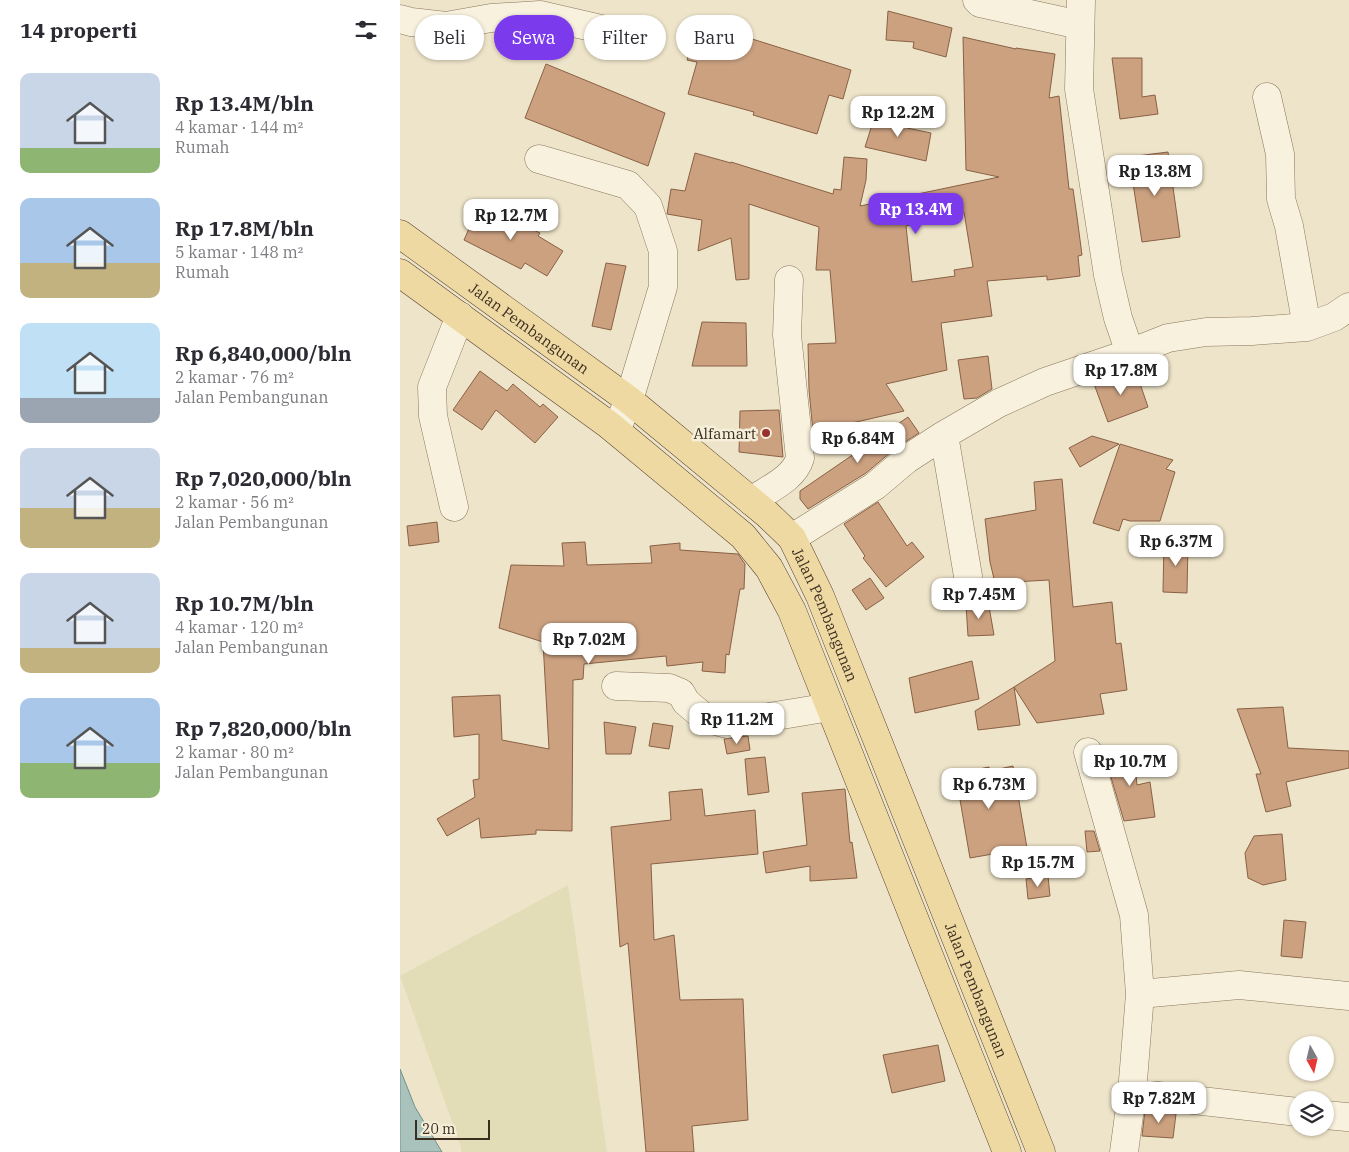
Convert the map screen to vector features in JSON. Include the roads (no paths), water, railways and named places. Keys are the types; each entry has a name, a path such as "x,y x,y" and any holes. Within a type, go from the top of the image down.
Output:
{"main road":[{"name":"Jalan Pembangunan","path":"400,234 629,400 751,501 792,538 820,596 1041,1152"},
{"name":"Jalan Pembangunan","path":"400,273 616,430 742,536 769,568 792,611 1007,1152"},
{"path":"856,772 886,761"}],"street":[{"path":"977,0 980,3 1081,13 1080,99 1108,276 1118,318 1130,353"},
{"path":"400,19 446,26 491,18 540,15 584,25"},
{"path":"1267,97 1280,154 1281,199 1289,226 1306,327"},
{"path":"539,159 628,185 648,206 664,251 663,287 629,400 616,430"},
{"path":"751,501 791,474 797,467 800,458 786,334 789,280"},
{"path":"792,538 875,486 907,459 944,435 999,403 1045,382 1168,338 1206,332 1306,327 1334,316 1349,307"},
{"path":"454,507 433,416 432,387 460,316"},
{"path":"944,435 968,576"},
{"path":"616,686 670,688 681,693 686,702 705,718 726,724 830,707"},
{"path":"1088,752 1134,915 1140,994 1132,1093 1124,1152"},
{"path":"1140,994 1239,985 1349,996"},
{"path":"1132,1093 1289,1111"}],"water":[{"path":"400,1069 415,1107 442,1152 400,1152"}],"place":[{"name":"Alfamart","path":"766,433"}]}
